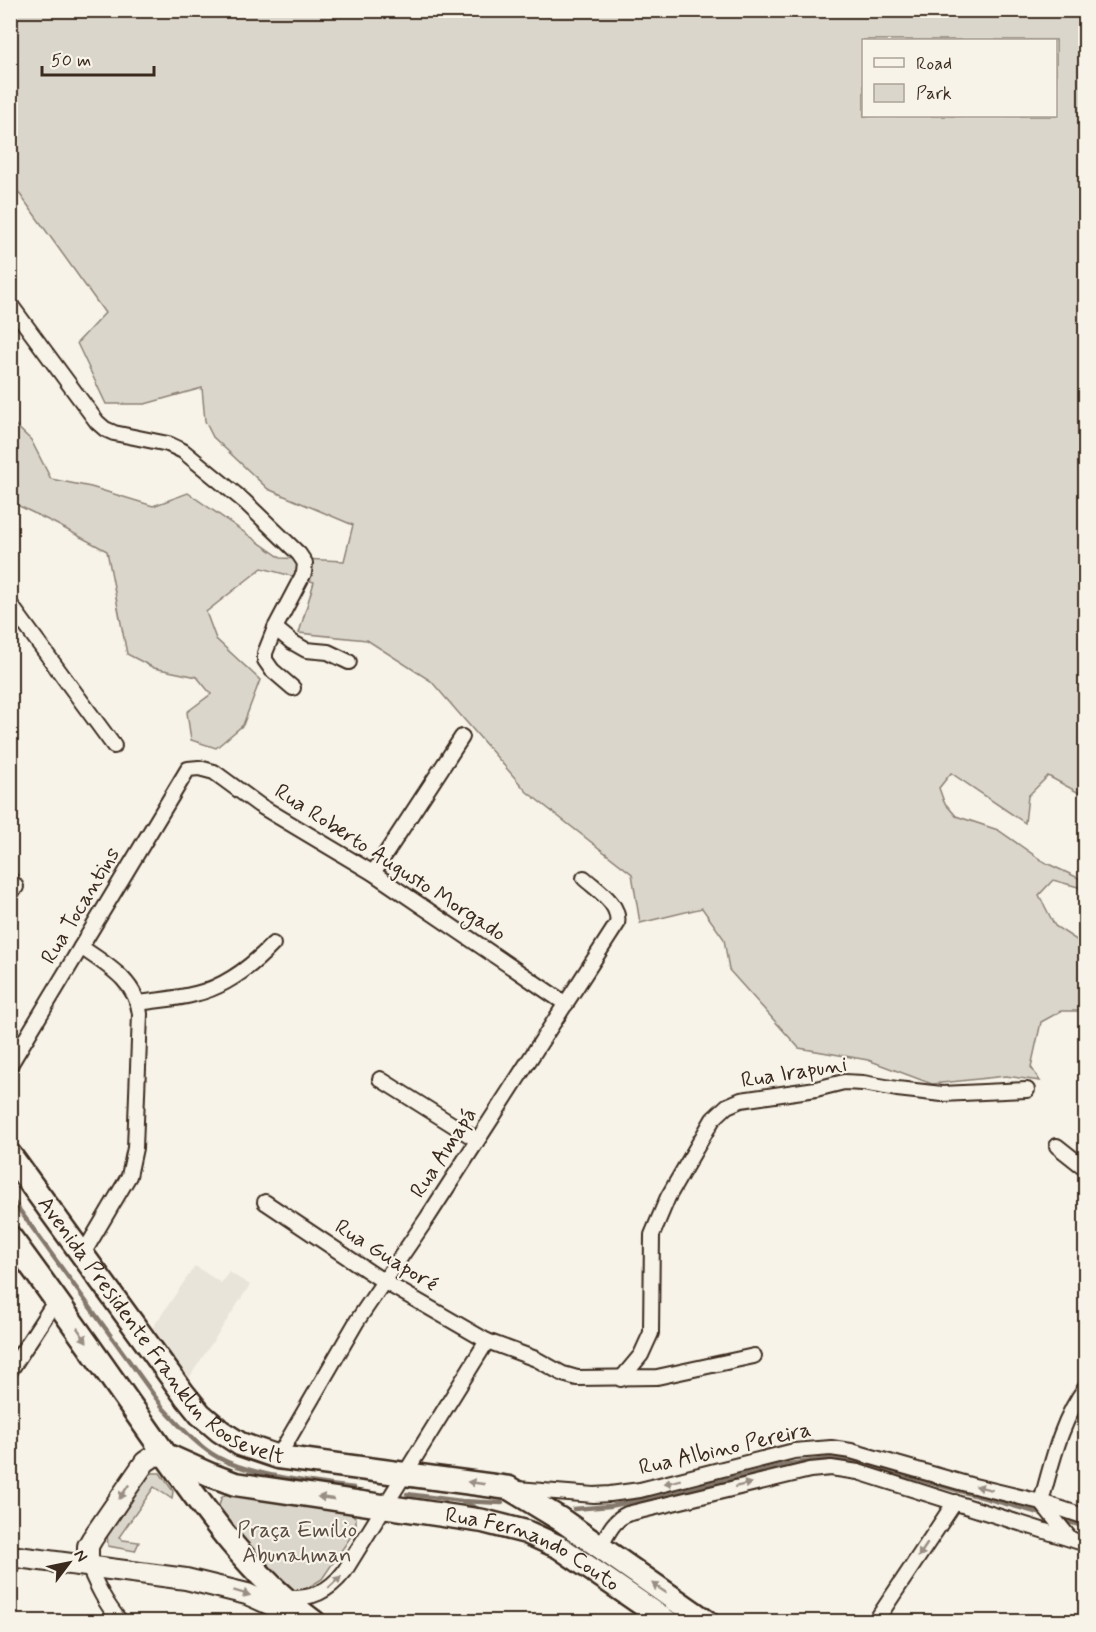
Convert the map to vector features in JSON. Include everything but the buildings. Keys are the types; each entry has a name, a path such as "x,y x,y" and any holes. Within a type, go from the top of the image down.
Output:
{"main road":[{"name":"Avenida Presidente Franklin Roosevelt","path":"10,1155 200,1414 240,1444 278,1457 338,1465"},
{"path":"10,1237 216,1524 274,1590 314,1622"},
{"path":"88,1565 88,1546 92,1539 145,1462 154,1456 166,1455 235,1484 384,1506"},
{"path":"338,1465 360,1480 384,1506"},
{"name":"Rua Fernando Couto","path":"338,1465 509,1488 560,1519 707,1622"},
{"path":"216,1524 215,1500 224,1488 235,1484"},
{"name":"Rua Fernando Couto","path":"384,1506 483,1521 526,1532 559,1546 668,1622"},
{"path":"10,1556 186,1579 255,1597 309,1622"}],"street":[{"path":"10,304 97,422 105,429 168,444 183,451 244,501 299,554 305,563 304,573 264,653 265,660 272,670 293,688"},
{"path":"10,604 114,746"},
{"path":"275,628 306,650 328,651 349,662"},
{"path":"373,873 462,737"},
{"name":"Rua Roberto Augusto Morgado","path":"188,769 200,768 214,772 260,805 373,873 566,1004"},
{"name":"Rua Tocantins","path":"10,1065 188,769"},
{"name":"Rua Amapá","path":"278,1457 383,1281 428,1217 617,924 618,917 613,905 584,878"},
{"path":"139,1003 195,994 220,984 256,962 273,944"},
{"path":"81,947 124,978 139,1003 135,1149 129,1176 83,1254"},
{"path":"380,1079 477,1140"},
{"name":"Rua Irapuni","path":"621,1379 641,1355 651,1333 652,1235 668,1197 713,1119 727,1106 741,1100 816,1089 844,1082 942,1094 1027,1090"},
{"path":"1057,1146 1081,1165 1086,1166"},
{"name":"Rua Guaporé","path":"265,1202 383,1281 487,1341 536,1359 563,1374 577,1378 657,1377 754,1356"},
{"path":"10,1371 56,1300"},
{"path":"274,1590 303,1599 321,1593 334,1585 487,1341"},
{"path":"1079,1542 1058,1526 1044,1507 1063,1428 1076,1400 1086,1387"},
{"name":"Rua Albino Pereira","path":"509,1488 594,1496 627,1492 777,1455 808,1449 831,1448 1086,1517"},
{"name":"Rua Albino Pereira","path":"600,1547 613,1523 627,1514 810,1470 831,1468 858,1472 1079,1542"},
{"path":"875,1622 955,1502"},
{"path":"88,1565 98,1588 121,1622"}],"shaded area":[{"path":"195,1266 221,1283 229,1272 250,1285 187,1381 151,1330"}],"green space":[{"path":"11,11 1085,11 1085,799 1083,795 1048,776 1028,796 1025,823 951,773 939,788 944,802 956,816 998,830 1044,862 1085,881 1085,892 1078,887 1053,880 1039,895 1055,926 1081,943 1085,943 1085,1011 1061,1011 1041,1022 1031,1067 1040,1081 1006,1076 932,1084 868,1060 799,1048 729,970 724,939 702,908 640,923 632,874 527,792 431,681 367,640 299,633 314,582 262,568 206,612 216,639 260,680 243,725 216,748 191,740 187,712 211,694 197,677 154,668 127,654 107,551 11,502 10,420 31,440 51,479 91,487 153,506 188,493 281,558 344,561 353,525 268,489 213,437 205,421 202,388 145,404 106,404 77,343 105,313 11,182"},
{"path":"160,1473 173,1491 172,1499 154,1487 119,1537 123,1540 139,1542 135,1551 108,1546 107,1534 147,1475"},
{"name":"Praça Emilio Abunahman","path":"231,1491 348,1510 356,1518 356,1529 322,1579 306,1589 287,1589 261,1568 218,1510 221,1498"}],"waterway":[{"path":"10,1197 164,1409 196,1442 219,1458 249,1470 285,1478 354,1488"},
{"path":"574,1509 610,1506 789,1464 829,1459 856,1462 1046,1515"},
{"path":"407,1494 461,1501 502,1503"},
{"path":"461,1501 483,1511"},
{"path":"1059,1519 1086,1527"}]}
